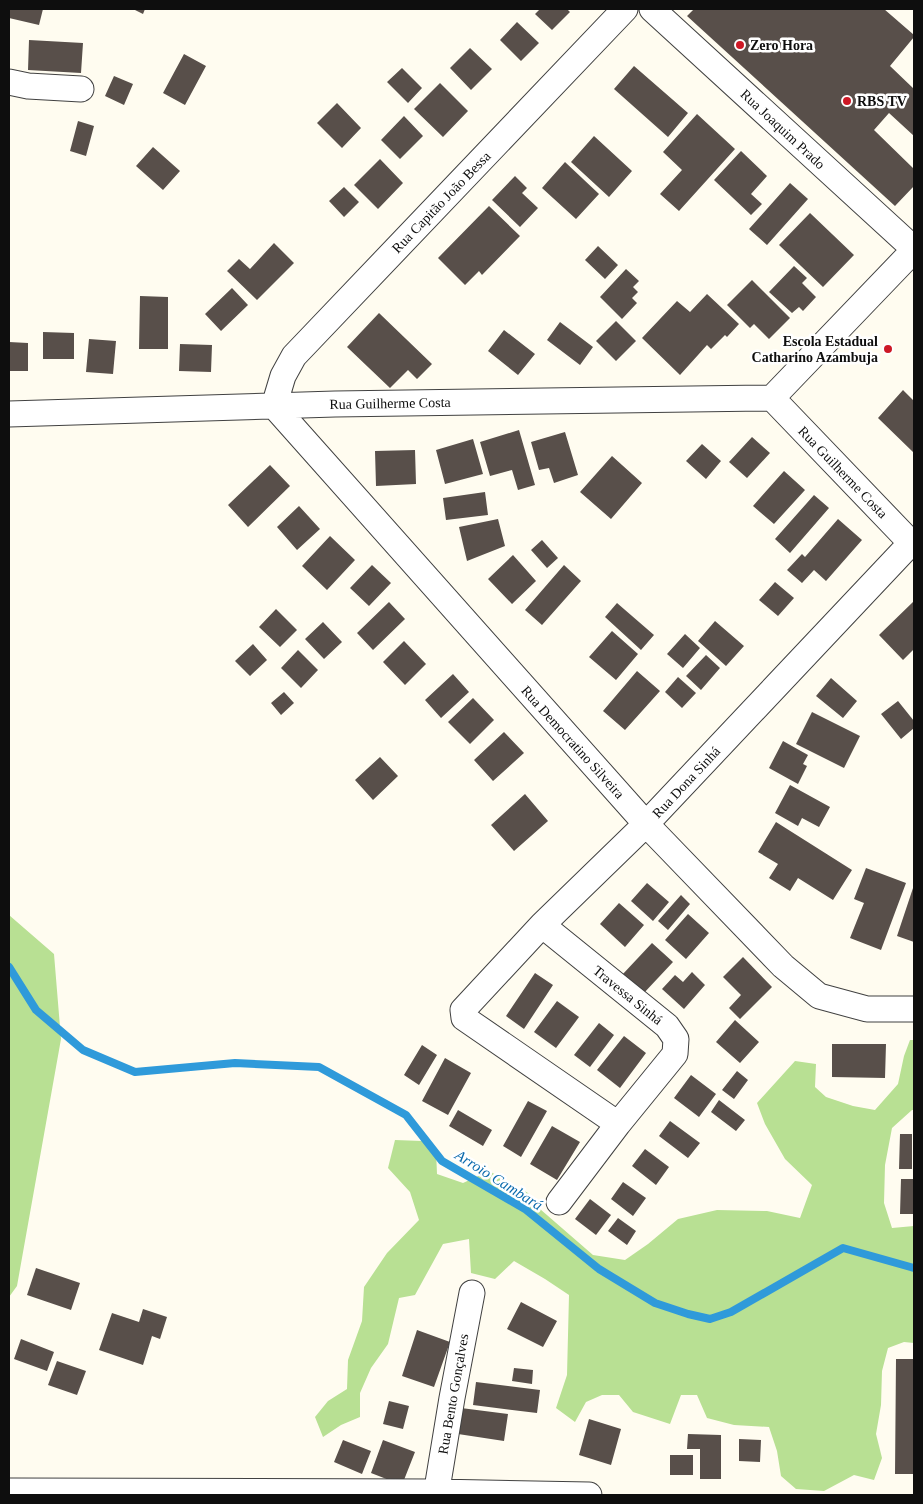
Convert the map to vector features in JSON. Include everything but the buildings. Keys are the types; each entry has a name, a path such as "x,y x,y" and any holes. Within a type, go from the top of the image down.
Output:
{"street":[{"name":"Rua Capitão João Bessa","path":"274,406 283,376 294,356 625,9"},
{"name":"Rua Joaquim Prado","path":"652,9 914,249"},
{"path":"9,82 28,86 82,89"},
{"path":"772,398 914,249"},
{"name":"Rua Guilherme Costa","path":"9,414 274,406 772,398 913,545"},
{"name":"Rua Democratino Silveira","path":"274,406 646,824 783,966 819,996 867,1009 914,1009"},
{"name":"Rua Dona Sinhá","path":"618,1124 464,1018 463,1010 542,926 646,824 913,545"},
{"name":"Travessa Sinhá","path":"542,926 667,1026 676,1039 675,1054 618,1124 559,1202"},
{"name":"Rua Bento Gonçalves","path":"436,1494 472,1293"},
{"path":"9,1491 589,1495"}],"green space":[{"path":"9,915 54,954 61,1039 17,1286 9,1297"},
{"path":"910,1040 914,1040 914,1110 892,1128 885,1165 884,1203 892,1228 914,1226 914,1343 904,1342 888,1348 882,1371 881,1405 876,1434 882,1458 874,1480 854,1475 824,1491 796,1489 781,1476 777,1451 769,1427 734,1425 707,1418 697,1395 681,1395 670,1424 633,1412 619,1395 602,1395 586,1402 575,1422 556,1408 567,1375 569,1295 514,1261 495,1279 471,1273 469,1239 443,1244 415,1295 399,1298 388,1344 371,1368 360,1393 360,1417 341,1425 323,1437 315,1417 328,1401 347,1389 348,1360 362,1321 364,1287 387,1253 419,1220 410,1192 388,1168 395,1140 422,1141 436,1150 437,1174 463,1183 489,1171 528,1193 540,1209 593,1255 625,1260 678,1219 717,1210 767,1211 800,1218 812,1185 785,1159 765,1124 757,1103 795,1061 816,1064 815,1087 826,1097 853,1106 875,1110 898,1084 904,1056"}],"waterway":[{"name":"Arroio Cambará","path":"9,967 36,1010 83,1050 135,1072 235,1063 319,1067 406,1115 442,1161 525,1209 599,1269 655,1303 688,1314 710,1319 731,1312 843,1248 914,1268"}],"place":[{"name":"Zero Hora","path":"740,45"},
{"name":"RBS TV","path":"847,101"},
{"name":"Escola Estadual Catharino Azambuja","path":"888,349"}]}
